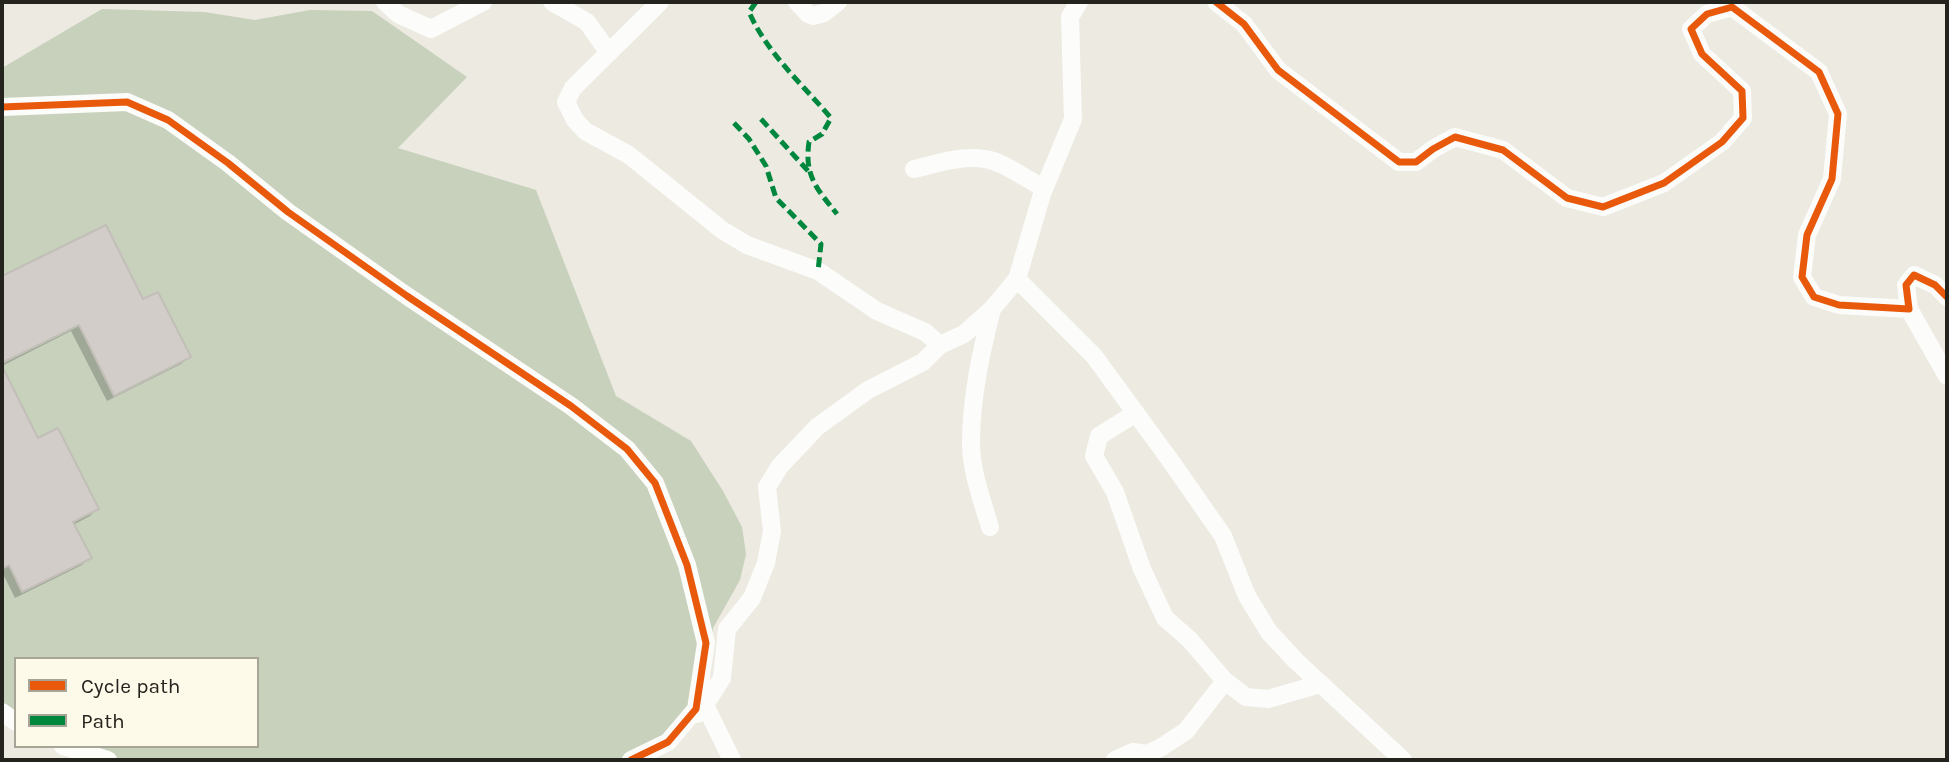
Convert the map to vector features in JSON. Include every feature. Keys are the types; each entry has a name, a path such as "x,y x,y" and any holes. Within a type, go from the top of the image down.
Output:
{"street":[{"path":"386,2 398,14 431,29 483,2"},
{"path":"552,2 587,22 609,53"},
{"path":"660,2 573,88 566,102 575,120 585,131 629,155 722,230 747,245 818,271 877,311 925,332 940,345"},
{"path":"797,2 813,16 824,13 838,2"},
{"path":"680,727 705,705 722,678 727,629 752,598 766,563 772,531 767,487 780,466 817,427 868,390 923,362 940,345 964,334 992,309 1017,279 1044,188 1073,119 1070,17 1080,2"},
{"path":"1216,2 1244,24 1278,71 1399,162 1416,162 1455,137 1503,150 1567,198 1603,207 1664,183 1722,142 1743,118 1742,91 1702,54 1691,29 1707,14 1732,7 1819,72 1838,114 1832,179 1807,235 1802,276 1814,297 1839,305 1909,309"},
{"path":"2,107 127,102 168,120 228,163 288,212 571,406 627,449 655,483 687,565 706,643 696,709 668,742 631,760"},
{"path":"914,169 949,160 978,158 995,162 1044,188"},
{"path":"1947,297 1935,285 1914,275 1906,285 1909,309 1947,376"},
{"path":"1017,279 1094,356 1136,413 1223,537 1247,596 1269,632 1320,684 1403,760"},
{"path":"990,527 978,488 971,444 979,361 992,309"},
{"path":"1136,413 1099,436 1094,456 1115,492 1142,569 1165,618 1190,640 1226,681 1246,697 1268,699 1320,684"},
{"path":"1115,760 1133,752 1148,757 1186,731 1226,681"},
{"path":"705,705 732,760"},
{"path":"69,748 108,760"}],"green space":[{"path":"102,9 204,12 255,20 310,10 372,11 467,77 398,148 536,190 616,396 691,441 742,527 746,554 740,580 713,628 708,669 696,709 631,760 109,760 70,748 259,748 259,657 14,657 14,715 2,704 2,68"}],"building":[{"path":"106,225 143,299 158,292 191,357 114,396 79,325 2,363 2,276"},
{"path":"2,366 38,438 58,428 99,509 73,522 92,558 22,592 9,565 2,569"}],"marked path":[{"path":"756,2 749,12 765,41 831,118 822,134 809,142 808,164 818,189 837,214"},
{"path":"761,119 809,172"},
{"path":"734,123 749,139 766,166 776,198 821,244 818,271"}],"cycle path":[{"path":"1216,2 1244,24 1278,70 1399,162 1416,162 1455,137 1503,150 1567,198 1603,207 1664,183 1722,142 1743,118 1742,91 1702,54 1691,29 1707,14 1732,7 1819,72 1838,114 1832,179 1807,235 1802,277 1814,297 1839,305 1909,309 1906,285 1914,275 1935,285 1947,297"},
{"path":"2,107 127,102 168,120 228,163 288,212 571,406 627,449 655,483 687,565 706,643 696,709 668,742 631,760"}]}
